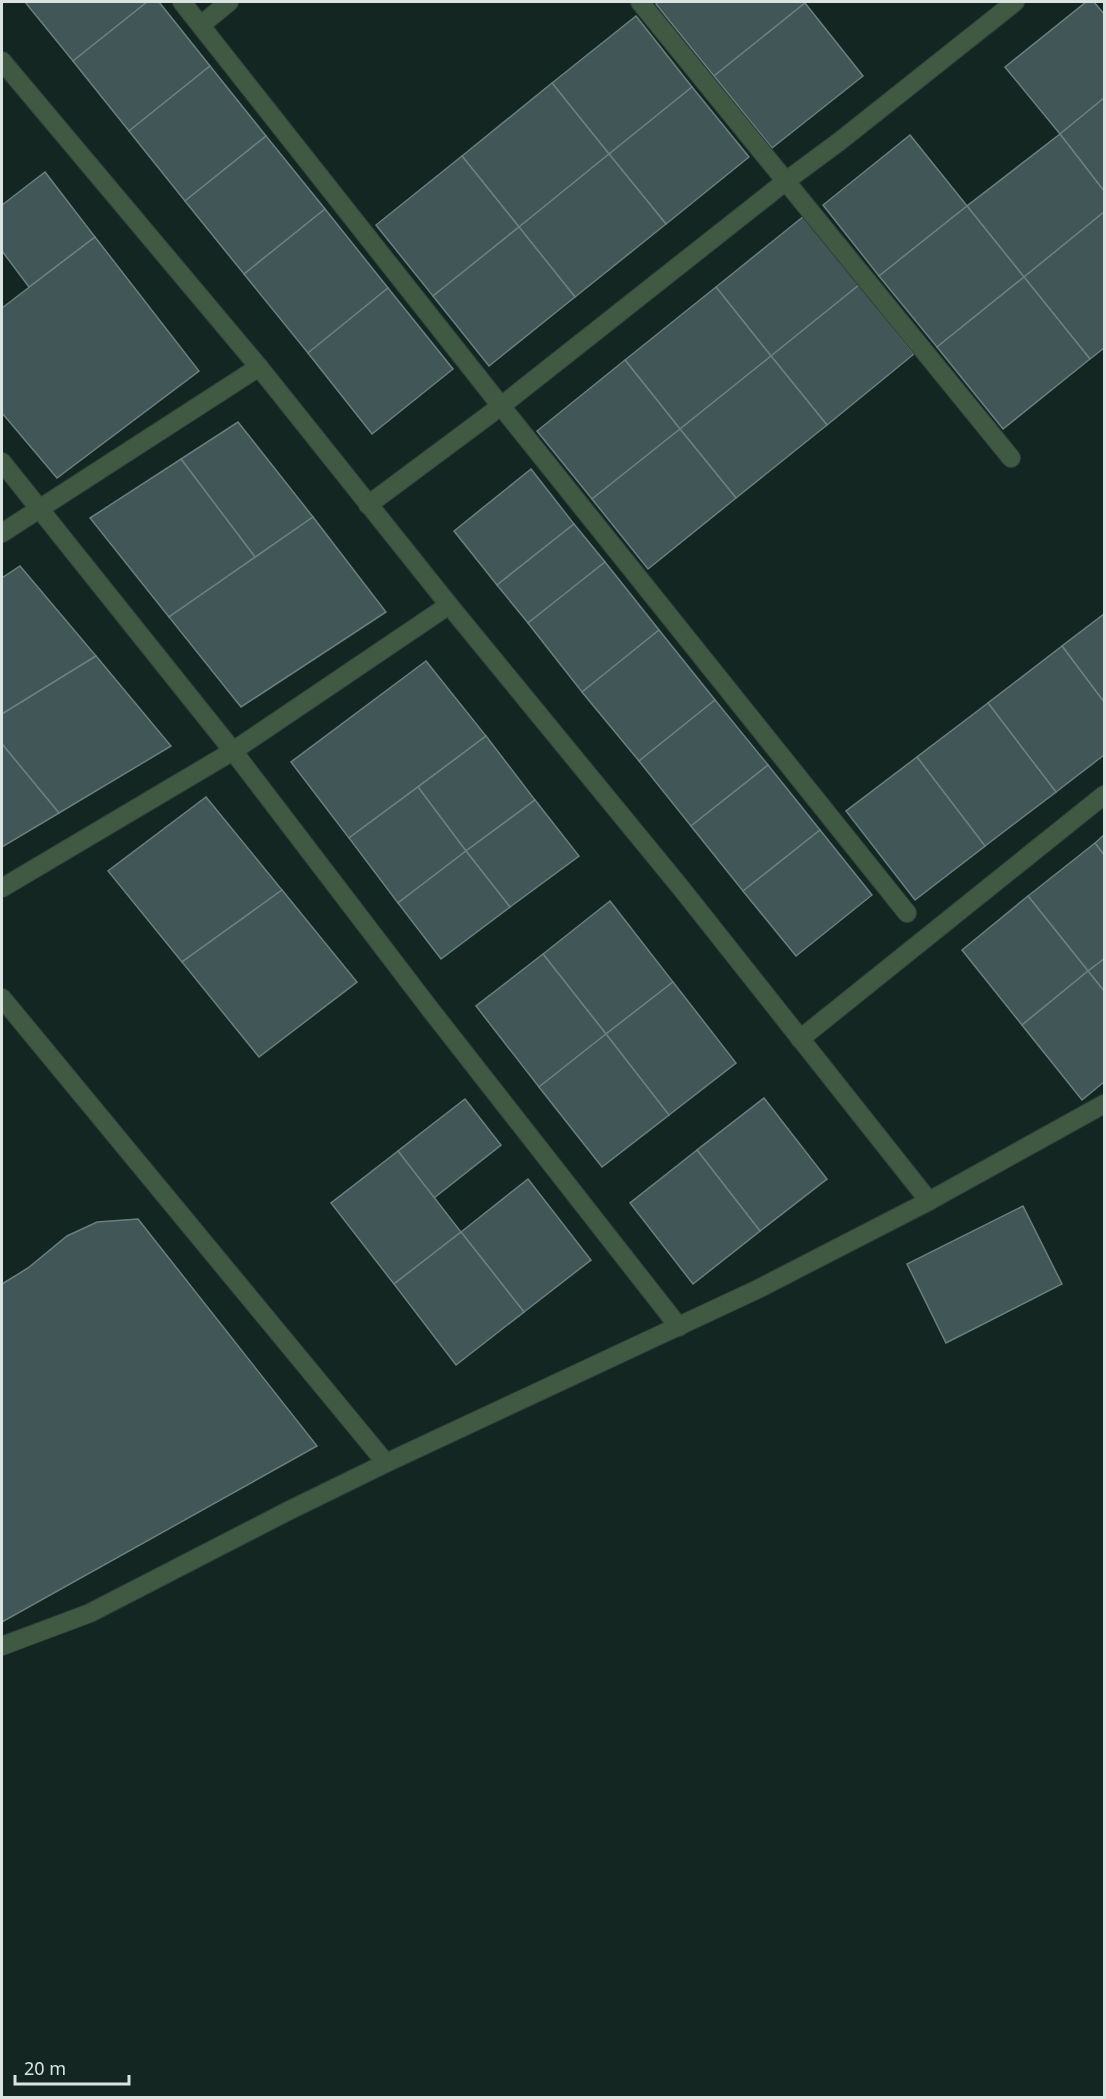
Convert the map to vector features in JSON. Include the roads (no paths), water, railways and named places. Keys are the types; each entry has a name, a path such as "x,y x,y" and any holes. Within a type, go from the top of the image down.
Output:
{"street":[{"path":"182,2 907,914"},
{"path":"201,25 229,2"},
{"path":"640,2 1011,458"},
{"path":"368,505 501,406 1015,2"},
{"path":"2,61 259,367 368,505 681,888 929,1201"},
{"path":"2,533 259,367"},
{"path":"2,462 233,751 430,1009 679,1327"},
{"path":"2,888 233,751 449,605"},
{"path":"800,1039 1104,795"},
{"path":"2,998 386,1464"},
{"path":"2,1646 90,1613 288,1511 758,1289 929,1201 1104,1104"}]}
